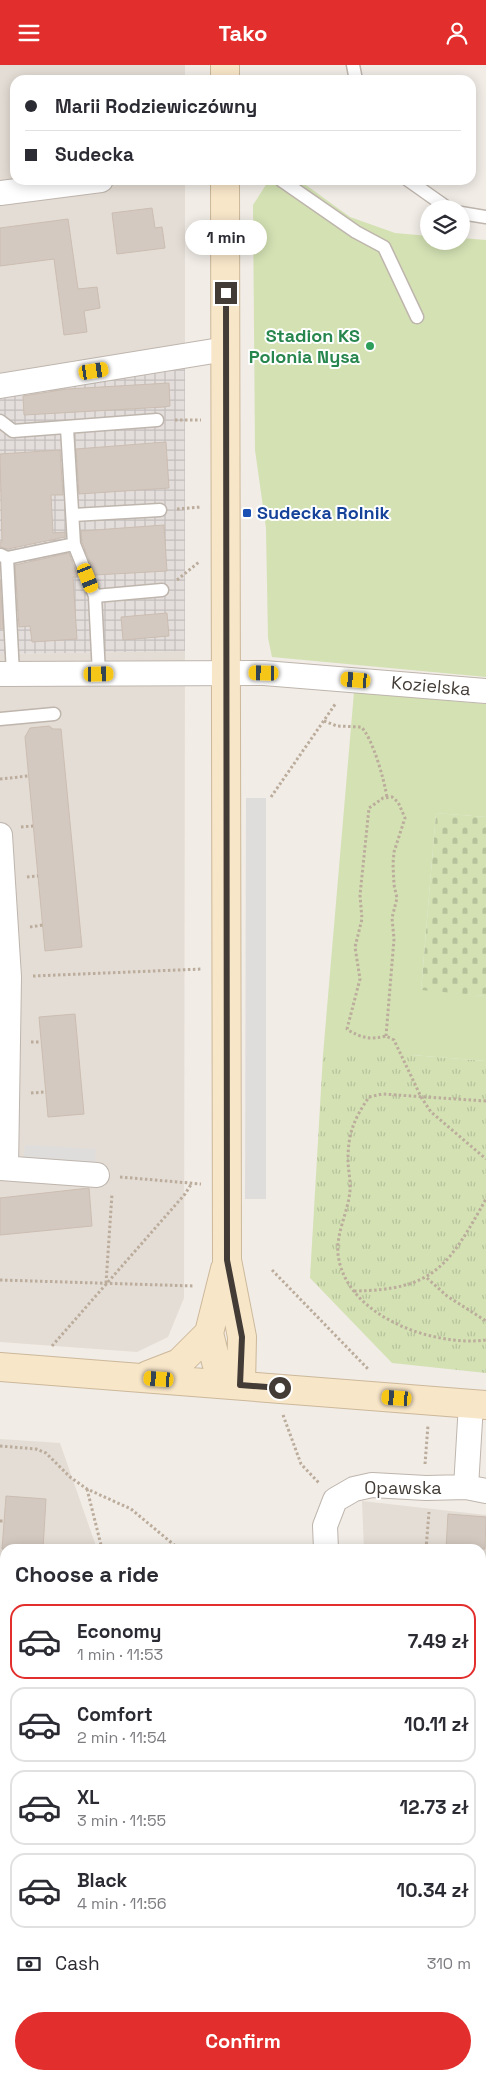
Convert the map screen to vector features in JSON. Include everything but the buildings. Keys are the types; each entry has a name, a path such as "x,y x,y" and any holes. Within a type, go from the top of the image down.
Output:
{"street":[{"path":"0,193 62,185"},
{"path":"225,185 227,1260 242,1337 232,1384"},
{"path":"0,386 226,349"},
{"name":"Kozielska","path":"6,674 227,672 486,691"},
{"path":"0,835 4,977 3,1168 105,1176"},
{"path":"227,1260 209,1333 216,1362 232,1384"},
{"path":"143,1377 179,1363 209,1333"},
{"path":"0,1367 478,1404"},
{"name":"Opawska","path":"335,1500 354,1489 372,1485 476,1489 478,1404"},
{"path":"326,1544 325,1526 335,1500"}],"lane":[{"path":"288,185 356,232 384,247 417,317"},
{"path":"415,185 437,200"},
{"path":"470,214 486,217"},
{"path":"0,421 13,431 157,420"},
{"path":"67,428 74,544 95,595 99,674"},
{"path":"73,515 160,510"},
{"path":"6,674 4,556 74,544"},
{"path":"95,595 162,590"},
{"path":"0,719 54,714"}],"path":[{"path":"157,420 202,420"},
{"path":"160,510 202,507"},
{"path":"162,590 202,560"},
{"path":"271,797 324,721 356,680"},
{"path":"324,721 337,727 361,727 367,732 378,765 385,778 387,797"},
{"path":"0,779 28,776"},
{"path":"386,1035 375,1039 357,1036 347,1029 360,979 355,947 362,919 360,895 369,808 372,804 387,797 392,797 398,802 405,818 393,858 394,885 397,899 392,918 394,939 386,1035 396,1045 421,1097 431,1112 486,1159"},
{"path":"4,977 202,969"},
{"path":"486,1101 382,1094 369,1097 355,1117 350,1135 350,1189 338,1241 343,1275 353,1291 386,1319 412,1331 441,1339 486,1340"},
{"path":"106,1283 105,1176 226,1185"},
{"path":"52,1347 185,1194 192,1183"},
{"path":"353,1291 406,1286 427,1278 443,1265 461,1244 486,1199"},
{"path":"272,1270 397,1398"},
{"path":"427,1278 447,1296 486,1321"},
{"path":"0,1280 197,1286"},
{"path":"282,1413 301,1464 335,1500"},
{"path":"0,1446 36,1449 46,1453 70,1477 87,1489 132,1509 173,1544"},
{"path":"87,1489 101,1544"}],"shaded area":[{"path":"0,65 185,65 185,75 10,75 10,185 185,185 185,363 0,394"},
{"path":"185,363 185,651 0,654 0,394"},
{"path":"185,651 184,1298 168,1337 137,1352 0,1342 0,654"},
{"path":"246,798 266,798 266,1199 245,1199"},
{"path":"25,1145 96,1149 95,1167 23,1162"},
{"path":"0,1439 60,1443 95,1544 0,1544"},
{"path":"362,1501 486,1515 486,1544 364,1544"}],"green space":[{"name":"Stadion KS Polonia Nysa","path":"266,185 306,185 350,217 395,233 420,235 420,250 470,250 470,239 486,240 486,677 272,657 268,638 266,528 255,450 253,205"},
{"path":"354,692 486,704 486,817 436,813 421,990 486,996 486,1061 412,1055 323,1055"},
{"path":"436,813 486,817 486,996 421,991"},
{"path":"323,1055 412,1055 486,1061 486,1373 392,1363 310,1278"}],"place":[{"name":"Stadion KS Polonia Nysa","path":"370,346"},
{"name":"Sudecka Rolnik","path":"247,513"}],"route":[{"path":"226,293 227,1260 242,1337 240,1385 280,1388"}]}
